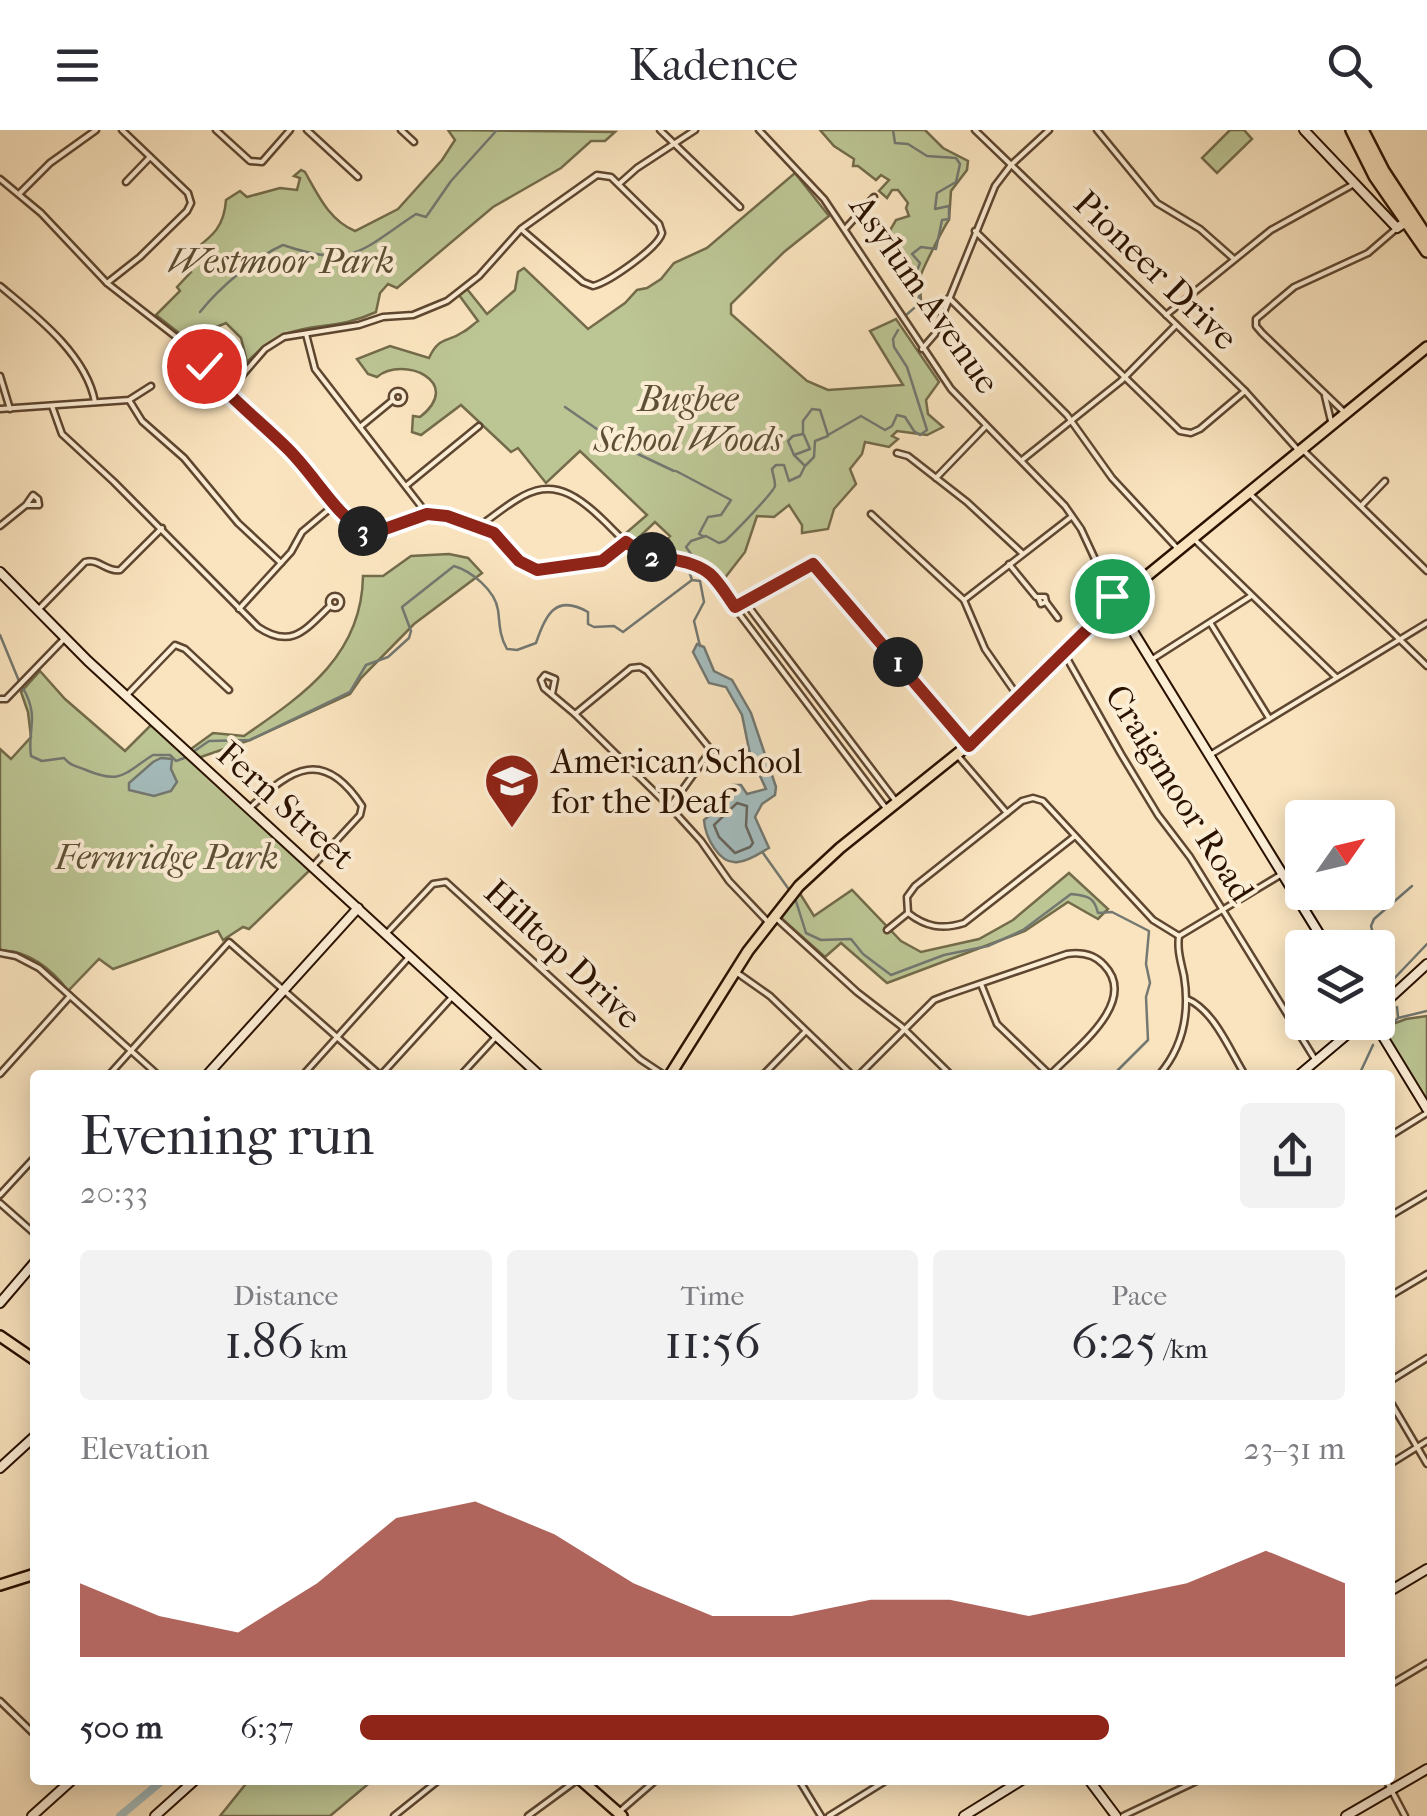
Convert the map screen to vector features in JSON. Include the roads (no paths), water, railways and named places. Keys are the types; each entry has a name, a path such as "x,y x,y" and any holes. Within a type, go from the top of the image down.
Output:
{"highway":[{"path":"1352,130 1374,176 1427,251"},
{"path":"1362,130 1405,222 1427,238"}],"main road":[{"path":"670,1070 771,918 799,886 958,756 1115,602 1427,347"},
{"path":"0,1336 30,1357"},
{"path":"0,1586 30,1576"},
{"path":"584,1785 618,1815"}],"street":[{"path":"19,194 50,163 96,130"},
{"path":"106,283 140,257 191,203 188,193 122,130"},
{"path":"216,130 256,163 262,162 290,130"},
{"path":"307,130 358,177"},
{"path":"402,130 414,142"},
{"path":"660,130 740,207"},
{"path":"619,184 696,130"},
{"name":"Asylum Avenue","path":"760,130 806,176 845,229 951,390 1057,496 1072,516 1115,602 1317,930"},
{"name":"Pioneer Drive","path":"975,130 1427,570"},
{"path":"922,349 932,339 989,196 1011,165 1049,130"},
{"path":"1098,130 1156,203 1200,228 1234,260"},
{"path":"1304,130 1354,184 1405,222 1368,253 1294,288 1256,319 1262,333 1344,412"},
{"path":"126,182 150,157"},
{"path":"227,393 265,350 284,338 383,317 413,315 436,307 479,276 521,230 594,176 606,175 619,184 657,222 662,233 657,244 601,284 590,286 521,230"},
{"path":"0,180 19,194 106,283 184,343 227,393 286,447 334,505 368,535 427,514 447,516 494,533 519,561 537,570 602,561 626,542"},
{"path":"1166,315 1271,230 1354,184"},
{"path":"845,229 874,197"},
{"path":"974,231 1178,430 1188,433 1200,429 1244,391"},
{"path":"0,286 49,330 85,370 95,402"},
{"path":"949,298 1072,420 1112,478 1178,549"},
{"path":"1022,460 1125,377 1176,325"},
{"path":"306,331 315,369 427,514"},
{"path":"0,376 10,408"},
{"path":"0,410 129,400 152,386"},
{"path":"1323,392 1331,423"},
{"path":"129,400 142,420 184,458 238,522 281,563"},
{"path":"360,427 393,400"},
{"path":"52,406 62,434 267,633 291,637 305,631 330,606"},
{"path":"407,484 479,426"},
{"path":"936,478 986,426"},
{"path":"897,453 908,456 967,502 1022,554"},
{"path":"1361,506 1384,481"},
{"path":"480,526 535,488 553,488 585,502 626,542 648,556 704,570 717,582 888,811"},
{"path":"1247,492 1427,666"},
{"path":"0,526 26,505"},
{"path":"239,609 281,563 302,532 334,505"},
{"path":"871,514 964,600 985,649 1020,699"},
{"path":"964,600 1072,516"},
{"path":"38,610 85,562 94,561 114,571 122,569 162,528"},
{"path":"1192,537 1336,677"},
{"path":"735,607 813,564 969,746"},
{"path":"1010,564 1041,604 1046,602 1058,618"},
{"name":"Fern Street","path":"0,572 126,696 534,1070"},
{"path":"1151,660 1251,596"},
{"path":"746,602 898,804"},
{"path":"1210,623 1269,718"},
{"path":"1210,755 1427,623"},
{"path":"0,700 15,690 64,638"},
{"path":"126,696 175,646 185,649 229,690"},
{"name":"Craigmoor Road","path":"1064,653 1121,754 1316,1061"},
{"path":"575,714 631,668 640,666 647,671 711,750 670,807"},
{"path":"552,694 670,807 701,841 728,881 904,1029 947,1070"},
{"path":"958,756 1006,813"},
{"path":"250,809 270,789 304,770 326,770 363,809 312,866"},
{"path":"1075,836 964,923 938,927 908,912 910,890 1028,798 1039,799 1075,836 1154,920 1179,936"},
{"path":"1179,936 1283,874"},
{"name":"Hilltop Drive","path":"386,934 435,883 446,882 640,1059 659,1070"},
{"path":"212,1070 358,908"},
{"path":"887,930 908,912"},
{"path":"1164,1070 1178,1051 1186,999 1179,936"},
{"path":"113,1070 229,942 374,1070"},
{"path":"0,953 16,956 38,968 153,1070"},
{"path":"860,1070 934,1000 1071,954 1092,956 1106,967 1114,984 1111,1009 1055,1070"},
{"path":"307,1070 410,956"},
{"path":"1395,993 1427,964"},
{"path":"735,972 768,995 849,1070"},
{"path":"981,984 997,1024 1045,1070"},
{"path":"0,1074 70,996"},
{"path":"385,1070 453,996"},
{"path":"1186,999 1207,1014 1242,1070"},
{"path":"769,1070 806,1031"},
{"path":"466,1070 497,1036"},
{"path":"1306,1070 1341,1040"},
{"path":"1385,1040 1427,1111 1395,1133"},
{"path":"0,1195 30,1162"},
{"path":"1395,1213 1427,1194"},
{"path":"0,1203 30,1230"},
{"path":"0,1303 30,1268"},
{"path":"1395,1293 1427,1274"},
{"path":"1395,1378 1427,1358"},
{"path":"1395,1411 1427,1464"},
{"path":"0,1468 30,1441"},
{"path":"1395,1461 1427,1441"},
{"path":"1395,1588 1427,1569"},
{"path":"1395,1681 1427,1663"},
{"path":"0,1701 30,1731"},
{"path":"1346,1816 1427,1769"},
{"path":"32,1816 66,1785"},
{"path":"155,1816 189,1785"},
{"path":"394,1816 433,1785"},
{"path":"528,1816 571,1785"},
{"path":"618,1815 651,1785"},
{"path":"802,1785 821,1816"},
{"path":"829,1816 879,1785"},
{"path":"964,1816 1014,1785"},
{"path":"1092,1785 1119,1816 1187,1785"},
{"path":"1389,1785 1405,1816"}],"water":[{"path":"697,644 704,647 714,671 732,680 751,713 776,787 775,795 762,804 755,817 769,848 742,861 731,862 719,854 704,820 724,803 733,785 741,785 747,794 766,789 750,754 742,715 726,687 709,683 693,652"},
{"path":"161,758 172,759 171,769 177,782 171,791 154,796 129,790 129,783"}],"waterway":[{"path":"200,312 238,274 283,245 341,255 368,246 416,214 426,217 451,181 497,130"},
{"path":"893,130 895,143 908,144 927,156 956,158 960,164 956,182 937,193 935,209 949,206 949,219 942,220 936,249 921,247 912,254 920,263 916,273 920,303 905,316"},
{"path":"690,561 686,547 691,541 706,536 719,543 725,541 761,504 775,486 772,469 776,465 784,465 789,481 800,476 805,466 788,441 803,434 803,421 812,409 820,410 828,435 861,416 885,430 897,415 905,417 920,435 927,430 907,367 894,347 898,330"},
{"path":"565,407 623,447 674,471"},
{"path":"794,455 810,449 804,435"},
{"path":"806,465 814,457 815,441 828,436"},
{"path":"676,471 731,500 721,515 708,517 699,534 703,536"},
{"path":"193,752 209,741 250,740 350,692 366,665 388,657 409,638 411,631 402,607 454,566 475,577 492,595 507,649 517,650 536,643 543,624 559,606 588,612 588,624 594,627 614,626 623,632 692,580 700,581 704,602 694,621 700,646"},
{"path":"688,568 692,580"},
{"path":"0,635 19,681"},
{"path":"23,688 32,716 31,756 42,761 64,758 74,766 115,777 153,755 170,755 176,761 187,757"},
{"path":"763,853 790,891"},
{"path":"1372,930 1374,919 1412,886"},
{"path":"795,898 806,933 821,940 851,939 863,954 891,975 944,955 988,946 1023,930 1071,894 1089,898 1098,913 1112,912 1149,931 1148,1040 1118,1070"},
{"path":"1395,978 1427,944"},
{"path":"1397,1007 1398,1017"},
{"path":"1395,1021 1427,1011"},
{"path":"1361,1070 1373,1045"},
{"path":"120,1816 157,1785"}],"place":[{"name":"American School for the Deaf","path":"512,830"}],"park label":[{"name":"Westmoor Park","path":"281,261"},
{"name":"Bugbee School Woods","path":"688,419"},
{"name":"Fernridge Park","path":"167,857"}]}
